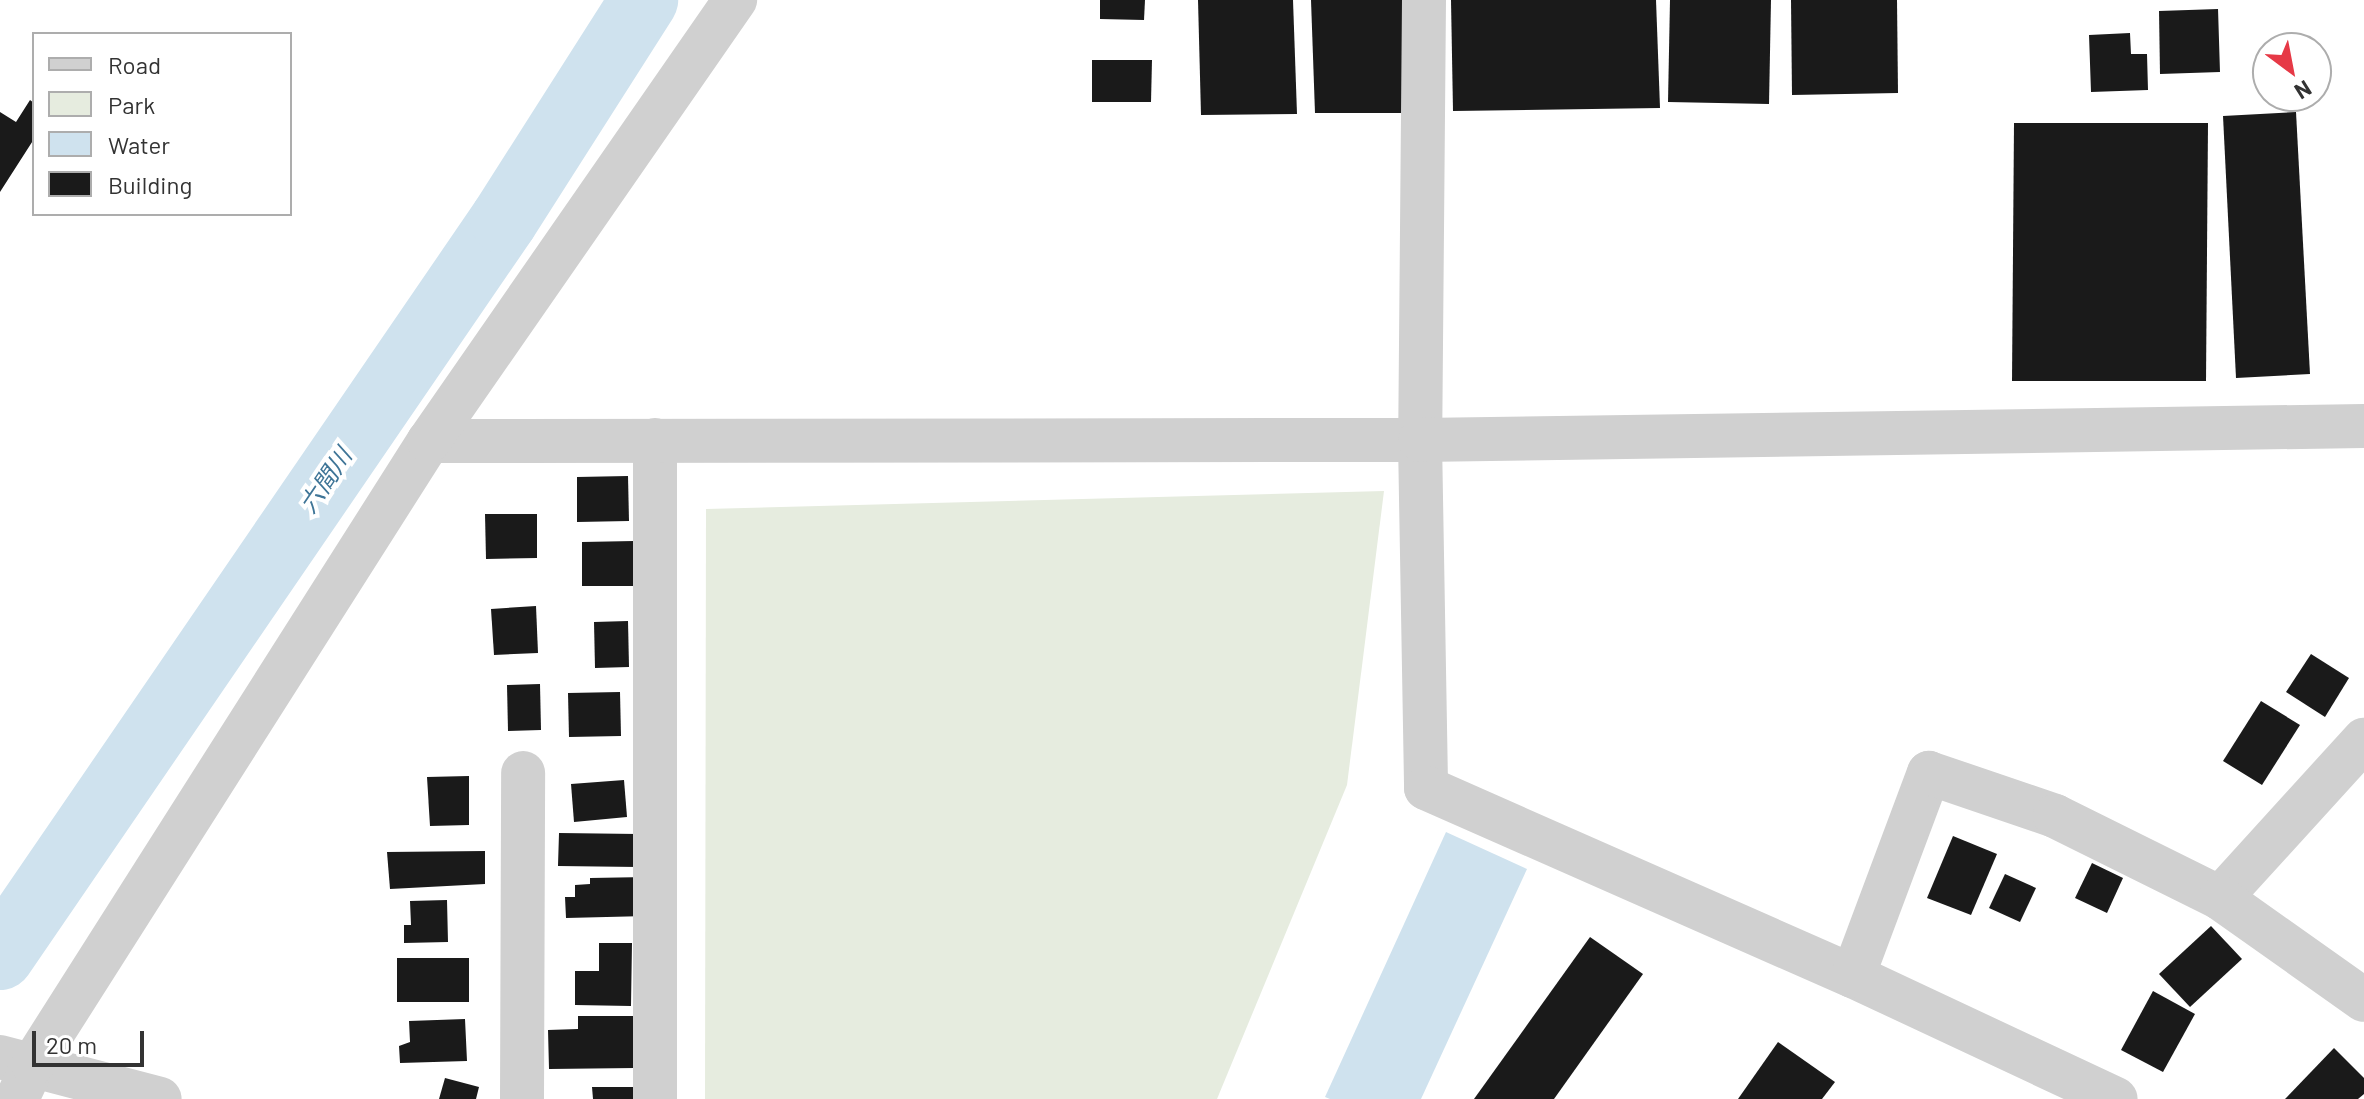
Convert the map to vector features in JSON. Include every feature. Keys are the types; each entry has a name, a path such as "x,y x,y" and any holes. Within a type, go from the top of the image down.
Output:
{"street":[{"path":"160,1099 13,1070 429,441 735,0"},
{"path":"1424,0 1420,440 1426,788 1853,976 2116,1099"},
{"path":"429,441 1420,440 2364,426"},
{"path":"655,440 655,1099"},
{"path":"2220,898 2364,740"},
{"path":"522,1099 523,773"},
{"path":"1853,976 1929,773 2055,816 2220,898 2364,1000"}],"green space":[{"path":"1384,491 1347,785 1217,1099 705,1099 706,509"}],"water":[{"path":"1446,832 1527,869 1421,1099 1325,1097"}],"building":[{"path":"1100,0 1145,0 1144,20 1100,19"},
{"path":"1198,0 1293,0 1297,114 1201,115"},
{"path":"1311,0 1410,0 1412,113 1315,113"},
{"path":"1451,0 1656,0 1660,108 1453,111"},
{"path":"1670,0 1771,0 1769,104 1668,102"},
{"path":"1791,0 1897,0 1898,93 1792,95"},
{"path":"2218,9 2220,72 2160,74 2159,11"},
{"path":"2130,33 2131,54 2147,54 2148,90 2091,92 2089,35"},
{"path":"1092,60 1152,60 1151,102 1092,102"},
{"path":"30,100 32,142 0,192 0,112 16,122"},
{"path":"2296,112 2310,374 2236,378 2223,116"},
{"path":"2014,123 2208,123 2206,381 2012,381"},
{"path":"628,476 629,521 577,522 577,477"},
{"path":"485,514 537,514 537,558 486,559"},
{"path":"634,541 634,586 582,586 582,542"},
{"path":"536,606 538,653 494,655 491,609"},
{"path":"628,621 629,667 595,668 594,622"},
{"path":"2311,654 2349,678 2325,717 2286,692"},
{"path":"540,684 541,730 508,731 507,685"},
{"path":"620,692 621,736 569,737 568,693"},
{"path":"2261,701 2300,725 2262,785 2223,761"},
{"path":"469,776 469,825 430,826 427,777"},
{"path":"624,780 627,817 574,822 571,784"},
{"path":"559,833 638,834 638,867 558,866"},
{"path":"1953,836 1997,854 1971,915 1927,898"},
{"path":"485,851 485,884 390,889 387,852"},
{"path":"2092,863 2123,878 2107,913 2075,898"},
{"path":"2005,874 2036,888 2020,922 1989,908"},
{"path":"647,877 647,916 566,918 565,897 575,897 575,885 590,884 590,878"},
{"path":"447,900 448,942 404,943 404,925 411,925 410,901"},
{"path":"2211,926 2242,959 2190,1007 2159,974"},
{"path":"1590,937 1643,974 1554,1099 1474,1099"},
{"path":"599,943 632,943 631,1006 575,1005 575,971 599,971"},
{"path":"397,958 469,958 469,1002 397,1002"},
{"path":"2153,991 2195,1014 2163,1072 2121,1050"},
{"path":"578,1016 634,1016 635,1068 549,1069 548,1030 578,1029"},
{"path":"465,1019 467,1061 400,1063 399,1046 410,1042 409,1021"},
{"path":"1778,1042 1835,1082 1822,1099 1738,1099"},
{"path":"2334,1048 2364,1078 2364,1094 2358,1099 2285,1099"},
{"path":"445,1078 479,1087 476,1099 439,1099"},
{"path":"592,1087 635,1087 635,1099 593,1099"}],"waterway":[{"name":"六間川","path":"0,956 504,220 644,0"}]}
